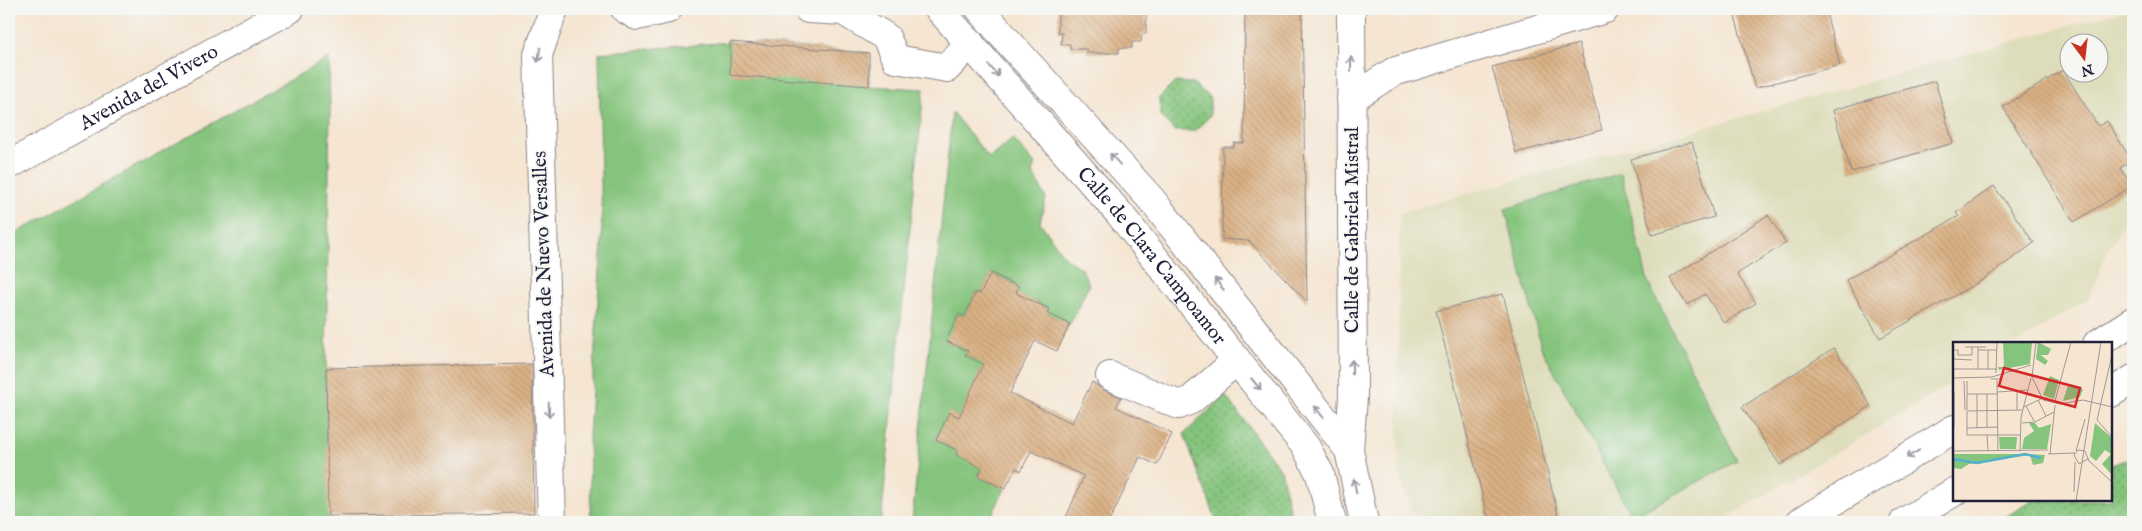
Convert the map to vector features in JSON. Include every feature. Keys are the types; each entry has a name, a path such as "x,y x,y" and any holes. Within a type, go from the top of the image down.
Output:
{"main road":[{"name":"Avenida del Vivero","path":"9,165 290,9"},
{"name":"Avenida de Nuevo Versalles","path":"552,522 538,55 554,9"},
{"path":"625,9 637,16 668,9"},
{"path":"808,9 843,11 886,37 896,58 947,68 970,43"},
{"name":"Calle de Clara Campoamor","path":"939,9 1118,212 1306,447 1320,474 1332,522"},
{"name":"Calle de Clara Campoamor","path":"980,9 1004,38 1151,199 1349,450 1364,522"},
{"name":"Calle de Gabriela Mistral","path":"1349,450 1353,397 1351,9"},
{"path":"1351,99 1393,72 1605,9"},
{"path":"2100,342 2133,321"},
{"path":"1110,376 1180,405 1191,400 1236,360"},
{"path":"2112,392 2133,379"},
{"path":"1800,522 1953,430"},
{"path":"1904,522 1953,493"}],"shaded area":[{"path":"2133,9 2133,208 2109,248 2088,299 2019,342 1953,342 1953,383 1720,522 1419,522 1410,508 1398,469 1399,213"}],"green space":[{"path":"730,42 869,53 869,86 924,89 881,522 591,522 589,436 602,242 599,53"},
{"path":"329,58 326,368 329,522 9,522 9,237"},
{"path":"1175,82 1193,83 1210,98 1210,116 1195,131 1175,131 1160,116 1159,98"},
{"path":"952,112 989,158 1013,139 1035,164 1032,172 1046,198 1040,222 1065,258 1082,269 1089,285 1070,324 1047,313 1048,308 1033,301 1014,299 1019,286 991,273 980,294 976,292 969,307 969,318 959,314 947,341 968,351 966,355 982,363 992,364 962,419 949,413 936,440 984,463 979,476 1005,489 988,522 912,522"},
{"path":"1621,173 1648,282 1737,461 1632,517 1542,349 1505,209"},
{"path":"1225,395 1281,470 1292,522 1217,522 1184,434"},
{"path":"2133,458 2133,522 1997,522 2032,501 2112,501 2112,465"}],"building":[{"path":"1058,9 1146,9 1146,34 1142,34 1141,42 1132,42 1132,48 1119,48 1119,53 1087,53 1087,49 1070,49 1070,44 1061,44 1062,33 1058,32"},
{"path":"1245,9 1302,9 1307,302 1249,241 1222,239 1223,147 1234,147 1234,143 1244,143"},
{"path":"1733,9 1825,9 1840,65 1755,88"},
{"path":"730,42 869,53 869,86 730,75"},
{"path":"1579,44 1602,130 1516,153 1492,67"},
{"path":"2060,72 2060,82 2070,82 2098,126 2107,121 2132,161 2120,168 2132,186 2074,222 2003,107"},
{"path":"1935,81 1953,143 1851,172 1833,110"},
{"path":"1692,142 1714,217 1652,235 1631,159"},
{"path":"1994,186 2034,243 1984,279 1880,338 1846,280 1959,216 1956,213"},
{"path":"1768,215 1786,243 1737,274 1756,303 1724,323 1705,294 1687,305 1670,278"},
{"path":"991,273 1019,287 1016,293 1049,309 1047,313 1070,324 1057,351 1035,341 1010,393 1072,423 1092,382 1104,390 1121,397 1116,407 1172,434 1157,465 1140,457 1109,522 1064,522 1084,476 1031,451 1021,471 1016,468 1005,489 978,476 982,468 956,455 958,451 936,440 949,412 959,417 983,364 965,355 968,351 946,341 959,314 965,316 976,292 980,294"},
{"path":"1503,294 1560,522 1489,522 1436,311"},
{"path":"1834,348 1871,406 1780,465 1742,407"},
{"path":"532,364 534,513 328,516 326,368"}]}
